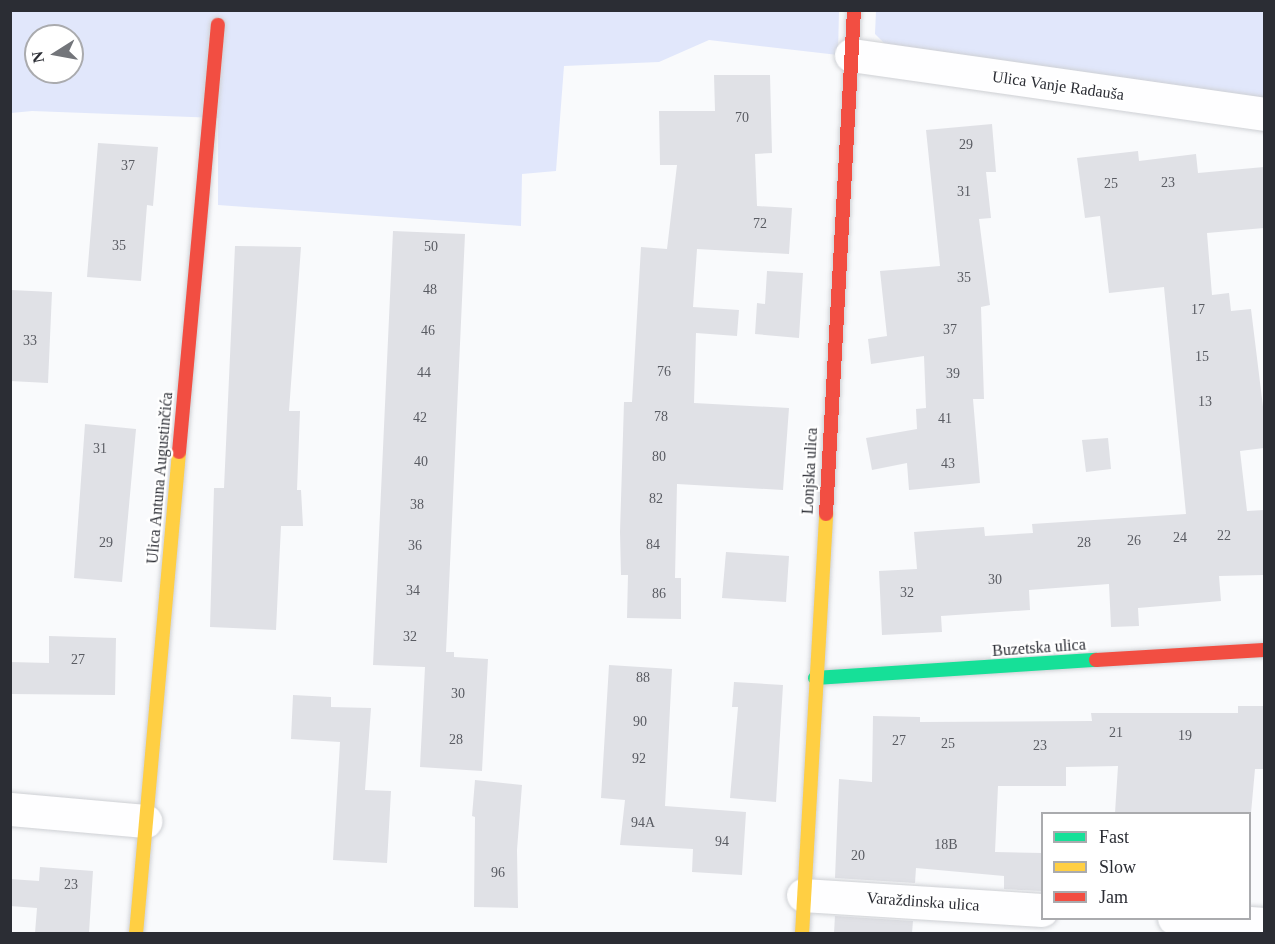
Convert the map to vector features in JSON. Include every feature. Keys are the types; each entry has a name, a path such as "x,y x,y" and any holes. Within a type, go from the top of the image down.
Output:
{"street":[{"name":"Lonjska ulica","path":"802,933 854,10"},
{"name":"Ulica Antuna Augustinčića","path":"136,933 218,25"},
{"name":"Ulica Vanje Radauša","path":"851,55 1264,114"},
{"name":"Buzetska ulica","path":"816,678 1264,650"},
{"path":"10,809 146,821"},
{"name":"Varaždinska ulica","path":"803,894 1041,910"},
{"path":"1204,920 1264,924"}],"shaded area":[{"path":"10,11 839,11 838,55 709,40 659,62 564,66 556,171 522,174 521,226 218,205 218,118 32,111 11,113"},
{"path":"876,11 1264,11 1264,98 886,45 875,34"}],"building":[{"path":"714,75 770,75 772,153 755,154 757,206 792,208 789,254 697,249 693,307 739,310 737,336 696,333 694,403 789,408 783,490 677,484 675,578 681,578 681,619 627,618 628,575 621,575 620,532 624,402 632,402 641,247 667,249 677,165 660,165 659,111 715,111"},
{"path":"992,124 996,172 986,172 991,218 979,219 990,305 981,307 984,399 973,399 980,483 909,490 907,463 872,470 866,438 917,429 916,409 926,408 924,356 871,364 868,339 887,336 880,271 940,266 926,130"},
{"path":"98,143 158,147 153,206 147,205 141,281 87,277"},
{"path":"1138,151 1139,161 1196,154 1198,173 1264,167 1264,228 1207,233 1212,295 1229,293 1231,311 1251,309 1264,415 1264,448 1240,451 1247,511 1264,510 1264,575 1219,576 1221,601 1138,608 1139,626 1111,627 1109,584 1029,590 1030,610 941,616 942,632 882,635 879,571 917,569 914,532 984,527 985,536 1033,533 1032,524 1186,514 1164,287 1109,293 1100,216 1085,218 1077,158"},
{"path":"393,231 465,234 446,652 454,652 454,657 488,659 482,771 420,767 425,667 373,665"},
{"path":"235,246 301,247 289,411 300,411 297,490 301,490 303,526 281,526 276,630 210,627 214,488 224,488"},
{"path":"767,271 803,273 799,338 755,334 757,303 765,304"},
{"path":"11,290 52,292 48,383 10,381"},
{"path":"85,424 136,429 122,582 74,578"},
{"path":"1108,438 1111,469 1086,472 1082,440"},
{"path":"726,552 789,556 786,602 722,598"},
{"path":"49,636 116,638 115,695 10,694 10,662 49,663"},
{"path":"609,665 672,669 665,806 746,812 742,875 692,872 693,849 620,845 625,800 601,798"},
{"path":"734,682 783,685 776,802 730,798 738,707 732,707"},
{"path":"293,695 331,697 331,707 371,708 365,790 391,791 387,863 333,860 340,742 291,739"},
{"path":"1238,706 1264,706 1264,769 1255,769 1251,813 1115,812 1118,766 1066,767 1066,786 998,786 995,852 1041,853 1041,891 1004,889 1004,876 916,868 915,883 835,878 839,779 872,782 873,716 920,717 920,722 1092,721 1091,713 1238,713"},
{"path":"475,780 522,785 517,850 518,908 474,907 475,817 472,816"},
{"path":"40,867 93,871 89,933 35,933 37,908 10,906 10,879 39,881"},
{"path":"835,916 913,921 912,933 834,933"}],"traffic: fast":[{"path":"815,678 1096,660"}],"traffic: slow":[{"path":"136,934 179,452"},
{"path":"802,934 826,514"}],"traffic: jam":[{"path":"826,514 854,10"},
{"path":"179,452 218,25"},
{"path":"1096,660 1264,650"}]}
